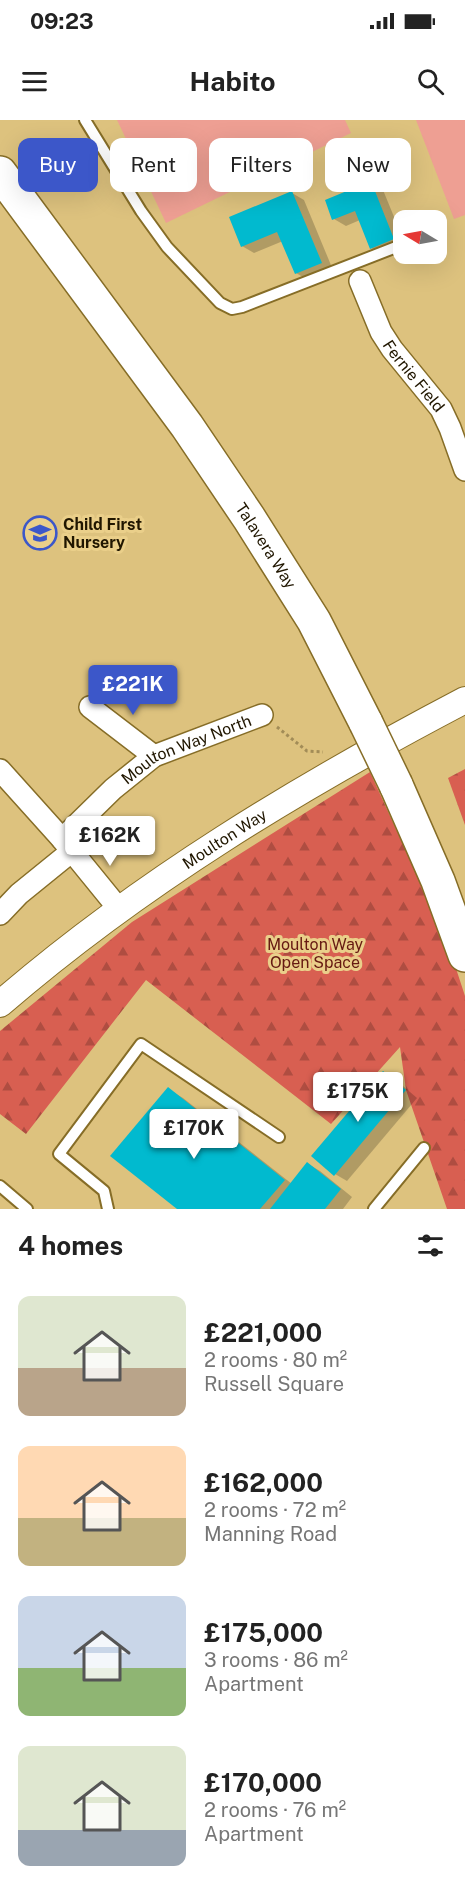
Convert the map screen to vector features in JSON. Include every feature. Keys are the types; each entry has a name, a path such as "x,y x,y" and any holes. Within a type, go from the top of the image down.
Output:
{"main road":[{"name":"Talavera Way","path":"0,173 188,426 314,621 396,785 429,861 465,955"}],"street":[{"name":"Fernie Field","path":"356,272 381,332 392,350 441,409 458,424 465,470"},
{"name":"Moulton Way","path":"0,1004 39,970 119,909 195,856 359,758 465,700"},
{"path":"90,707 154,756"},
{"name":"Moulton Way North","path":"0,914 67,845 113,789 154,756 262,715"},
{"path":"0,770 67,845 119,909"}],"lane":[{"path":"85,120 141,211 167,247 220,303 231,309 356,272 393,250"},
{"path":"108,1209 104,1191 59,1154 141,1044 279,1137"},
{"path":"374,1209 424,1148"},
{"path":"0,1186 27,1209"}],"path":[{"path":"262,715 307,751 359,758"}],"green space":[{"path":"465,769 465,825 448,778"},
{"name":"Moulton Way Open Space","path":"370,772 447,941 465,996 465,1209 447,1209 406,1090 400,1047 331,1124 146,980 26,1134 0,1114 0,1031 132,922"}],"shaded area":[{"path":"117,120 345,120 351,133 341,138 325,138 325,146 313,151 313,138 209,138 209,192 230,192 166,223 151,192 197,192 197,138 126,138"},
{"path":"416,120 465,120 465,215 454,219"}],"building":[{"path":"292,192 322,263 295,274 277,232 241,247 229,217"},
{"path":"344,192 375,192 393,239 370,249 355,211 332,220 325,200"},
{"path":"383,1071 406,1090 334,1176 311,1156"},
{"path":"168,1087 285,1180 260,1209 177,1209 110,1156"},
{"path":"307,1162 341,1189 325,1209 270,1209"}],"place":[{"name":"Child First Nursery","path":"40,533"}]}
